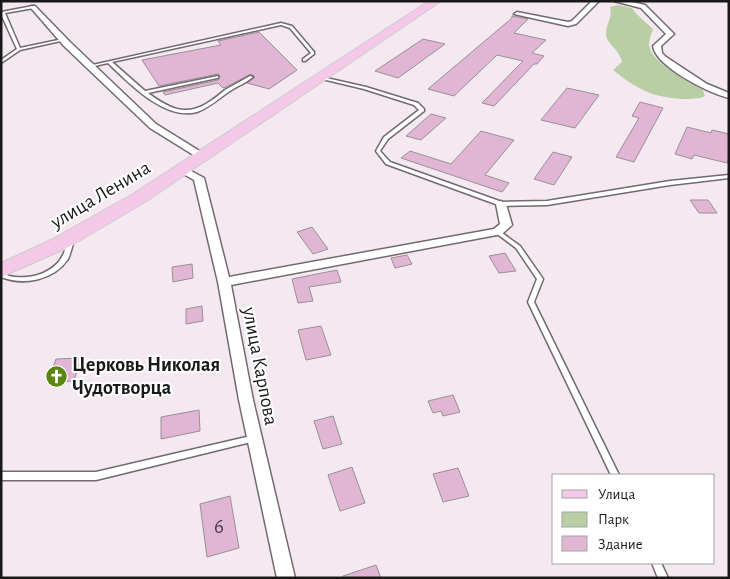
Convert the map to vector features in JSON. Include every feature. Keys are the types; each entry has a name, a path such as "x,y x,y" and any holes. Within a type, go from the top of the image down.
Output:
{"main road":[{"name":"улица Ленина","path":"1,273 71,239 184,170 436,1"}],"street":[{"path":"517,14 568,24 574,23 596,1"},
{"path":"617,1 643,6 670,34 657,46 658,53 663,59 704,86 729,96"},
{"path":"33,7 63,40 154,126 203,157"},
{"name":"улица Карпова","path":"184,170 199,178 224,282 255,438 286,578"},
{"path":"224,282 498,232 506,226 501,204"}],"lane":[{"path":"19,49 2,13 33,7"},
{"path":"90,66 281,24 290,28 313,53 304,60"},
{"path":"1,62 19,49 63,40"},
{"path":"109,62 144,94 162,104 186,112 193,112 251,77"},
{"path":"144,94 217,77"},
{"path":"323,78 365,88 416,104 422,110 386,138 378,152 388,162 501,204 547,203 670,183 729,176"},
{"path":"498,232 518,247 540,279 531,302 615,474"},
{"path":"1,476 96,476 255,438"},
{"path":"657,564 664,578"}],"green space":[{"path":"618,5 632,8 653,29 649,45 656,59 680,77 703,90 705,96 686,99 655,95 635,86 613,70 622,62 607,38 606,31 611,11 610,7"}],"building":[{"path":"512,16 528,19 514,33 546,40 532,53 544,56 494,106 482,103 523,61 497,55 454,96 428,89 512,18"},
{"path":"259,32 297,70 269,89 247,83 255,77 251,74 223,88 218,83 165,95 163,92 218,80 220,76 218,74 159,86 142,60 221,45 218,41"},
{"path":"423,39 445,44 398,78 375,71"},
{"path":"567,88 599,95 575,128 541,120"},
{"path":"640,102 663,108 634,162 616,157 639,118 632,116"},
{"path":"431,114 446,118 421,140 406,136"},
{"path":"687,127 711,133 712,130 729,134 729,157 727,163 694,155 692,159 675,154"},
{"path":"481,131 514,140 485,175 509,183 502,192 401,158 410,151 451,164"},
{"path":"553,152 572,157 554,185 534,179"},
{"path":"690,200 708,200 717,213 699,213"},
{"path":"312,227 328,249 313,254 297,232"},
{"path":"505,253 516,271 499,273 489,256"},
{"path":"407,255 412,264 395,268 391,258"},
{"path":"192,264 193,278 173,282 172,267"},
{"path":"337,270 341,282 309,287 313,301 298,303 292,279"},
{"path":"202,306 203,321 186,324 186,309"},
{"path":"321,326 331,355 306,360 298,330"},
{"path":"81,358 74,381 48,382 56,359"},
{"path":"453,395 460,412 443,416 441,411 433,413 428,401"},
{"path":"199,410 200,431 161,439 161,417"},
{"path":"333,416 342,444 323,449 314,421"},
{"path":"352,467 365,503 340,511 328,475"},
{"path":"458,468 469,496 443,502 433,474"},
{"path":"230,496 239,548 207,557 200,504"},
{"path":"376,565 381,578 343,578 343,576"}],"place":[{"name":"Церковь Николая Чудотворца","path":"56,376"}]}
